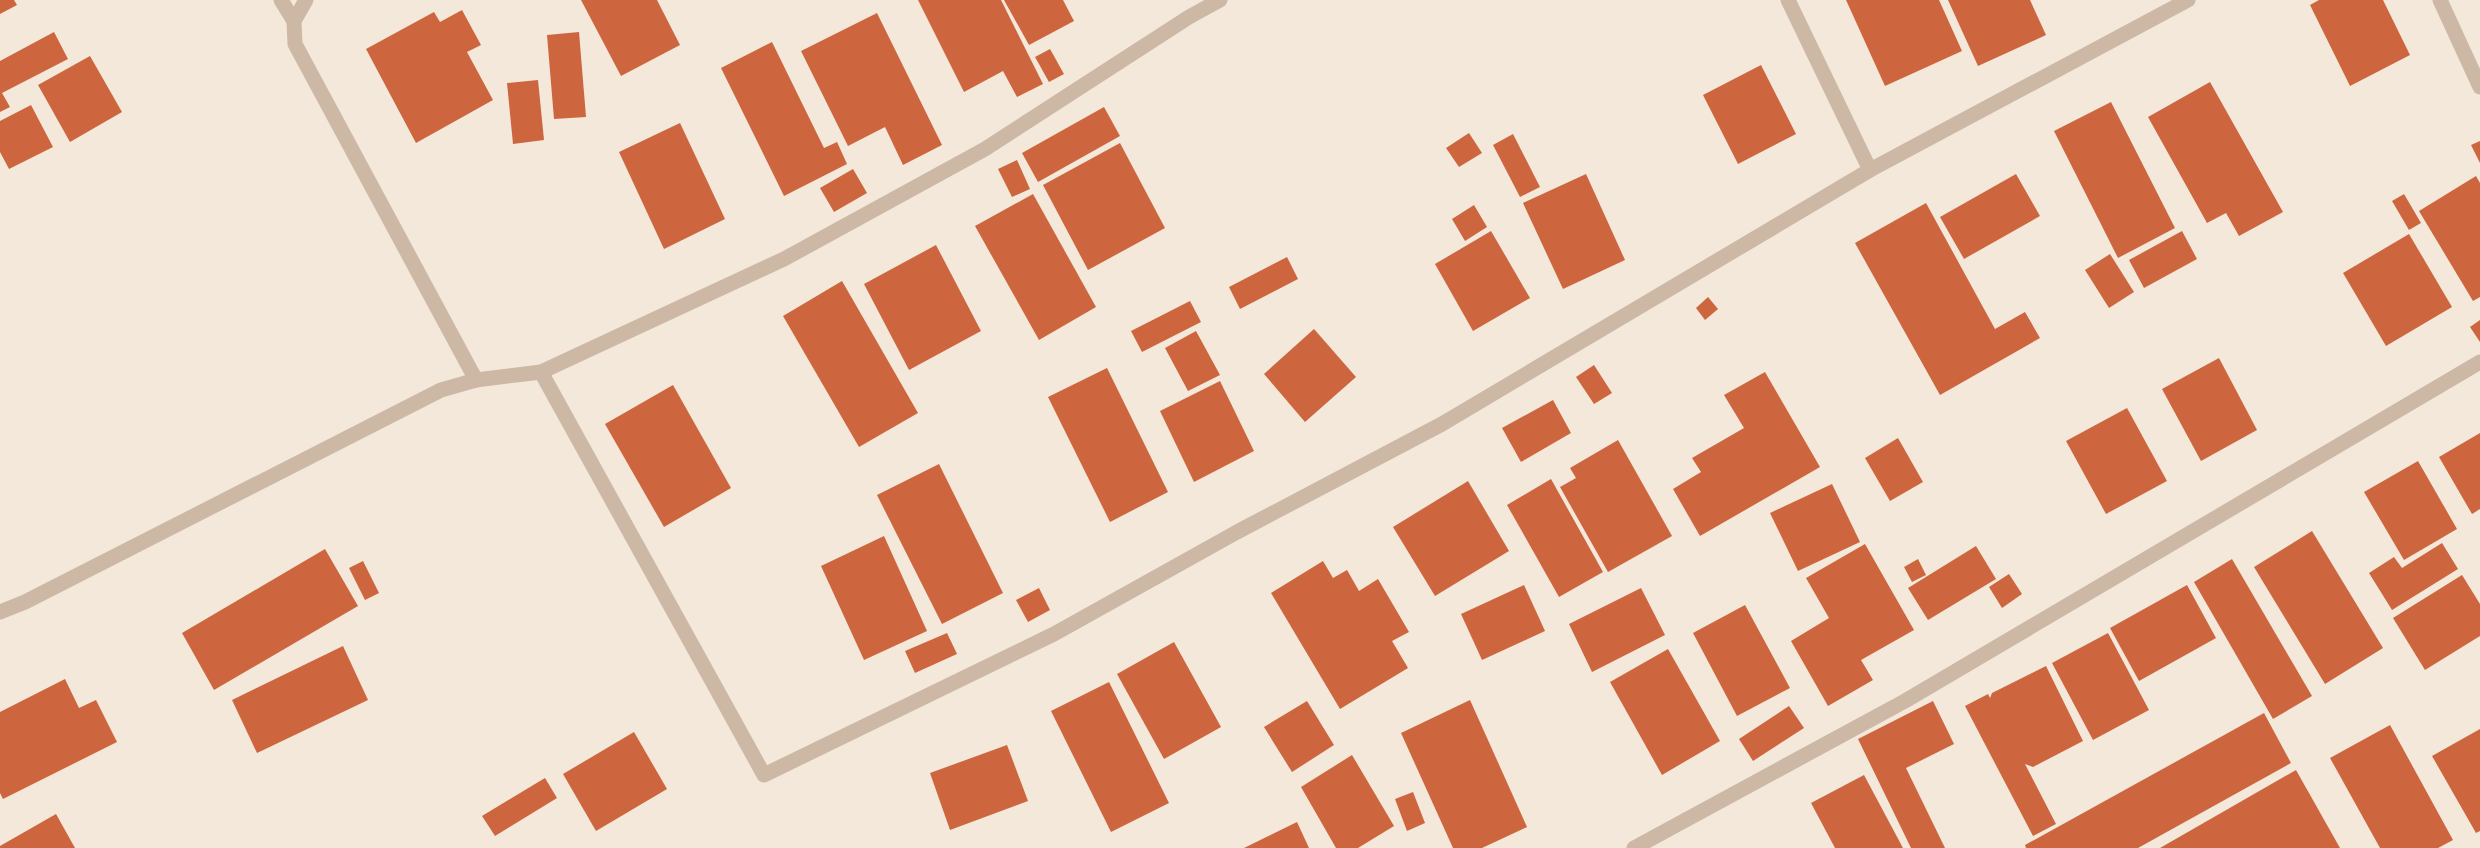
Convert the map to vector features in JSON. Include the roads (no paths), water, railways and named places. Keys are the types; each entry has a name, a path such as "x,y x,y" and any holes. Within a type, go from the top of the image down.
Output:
{"street":[{"path":"281,0 294,21 295,44 476,380"},
{"path":"294,21 306,0"},
{"path":"0,612 25,602 441,390 476,380 541,372 784,259 975,155 1189,17 1220,0"},
{"path":"1788,0 1870,171"},
{"path":"541,372 764,775 1054,634 1247,527 1442,424 1870,171 2188,0"},
{"path":"2440,0 2480,87"},
{"path":"1634,848 1905,701 2480,362"}]}
